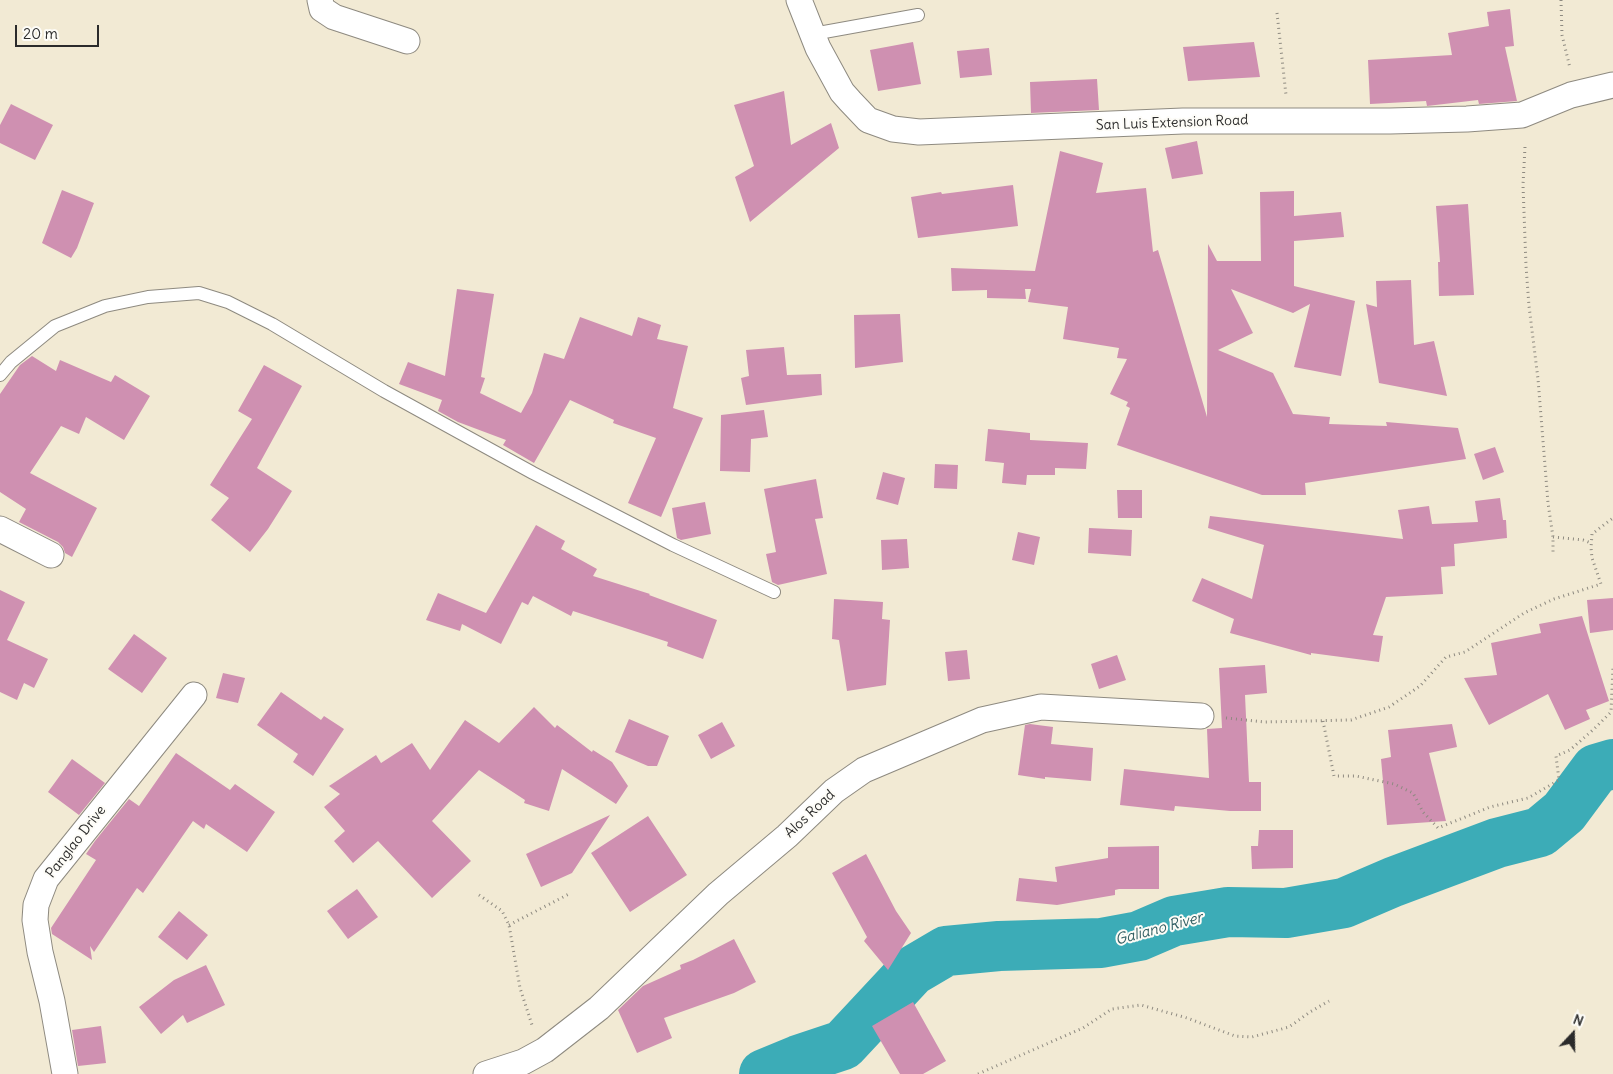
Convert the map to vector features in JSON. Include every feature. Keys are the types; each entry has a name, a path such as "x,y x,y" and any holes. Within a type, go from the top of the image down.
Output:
{"street":[{"path":"320,0 322,9 334,17 407,41"},
{"name":"San Luis Extension Road","path":"800,0 818,48 842,92 868,120 892,129 919,132 1183,121 1467,119 1522,115 1571,95 1613,85"},
{"path":"0,529 51,555"},
{"name":"Panglao Drive","path":"65,1074 52,1001 40,952 35,920 36,904 46,879 194,695"},
{"name":"Alos Road","path":"486,1074 523,1062 545,1050 599,1008 718,894 787,836 834,791 864,770 982,720 1041,707 1201,716"}],"lane":[{"path":"813,34 918,16"},
{"path":"0,375 11,362 55,326 105,306 148,297 199,294 221,300 272,324 384,391 533,473 673,544 774,592"}],"path":[{"path":"1561,0 1562,35 1572,76 1571,95"},
{"path":"1277,13 1289,121"},
{"path":"1525,147 1526,266 1553,552"},
{"path":"1201,716 1265,722 1351,720 1389,707 1420,686 1446,657 1465,652 1524,613 1554,599 1601,584 1594,567 1591,543 1592,534 1613,518"},
{"path":"1553,537 1583,540 1591,543"},
{"path":"1322,721 1334,776 1356,776 1394,784 1413,794 1423,812 1438,828 1490,807 1528,798 1559,780 1556,756 1570,750 1594,730 1611,712 1613,667"},
{"path":"509,925 569,894"},
{"path":"479,895 502,911 509,925 520,988 530,1024 545,1050"},
{"path":"978,1074 1083,1028 1112,1009 1141,1005 1187,1018 1235,1036 1252,1037 1289,1027 1329,1001"}],"building":[{"path":"1510,9 1514,46 1505,47 1517,101 1479,104 1478,100 1427,106 1426,101 1370,104 1368,60 1452,55 1448,33 1489,26 1487,12"},
{"path":"913,42 921,84 878,91 870,50"},
{"path":"1254,42 1260,77 1188,81 1183,47"},
{"path":"989,48 992,75 960,78 957,51"},
{"path":"1097,79 1099,110 1031,113 1030,82"},
{"path":"784,91 791,145 831,123 839,148 750,222 735,177 754,166 734,105"},
{"path":"11,104 53,125 35,160 0,143 0,125"},
{"path":"1197,141 1203,174 1172,179 1165,148"},
{"path":"1060,151 1103,163 1096,193 1146,188 1153,252 1158,250 1207,417 1208,244 1217,261 1261,261 1260,192 1294,191 1294,216 1341,212 1344,237 1294,241 1294,286 1355,301 1341,376 1294,367 1310,304 1293,313 1231,289 1253,333 1218,350 1273,373 1293,414 1330,417 1329,424 1387,426 1386,422 1458,428 1466,459 1305,483 1306,495 1262,495 1117,445 1130,408 1126,406 1128,402 1110,394 1127,359 1117,358 1119,348 1063,339 1068,307 1028,302 1031,289 1025,289 1026,299 987,298 987,290 952,291 951,268 1035,271"},
{"path":"1013,185 1018,226 918,238 911,197"},
{"path":"62,190 94,203 77,248 71,258 42,243"},
{"path":"1468,204 1474,295 1439,296 1438,262 1440,262 1436,206"},
{"path":"1411,280 1414,345 1434,341 1447,396 1379,383 1366,304 1377,307 1376,281"},
{"path":"457,289 494,294 481,377 485,378 480,393 521,413 532,393 544,353 564,359 580,317 632,336 638,317 661,325 657,339 688,346 673,408 703,418 661,517 628,503 656,438 613,423 614,420 570,400 534,463 503,445 506,440 458,422 438,411 442,400 399,384 408,362 445,376"},
{"path":"900,314 903,362 855,368 854,315"},
{"path":"784,347 787,375 821,374 822,395 746,405 741,378 749,376 746,350"},
{"path":"32,356 56,371 60,360 111,382 115,375 150,396 124,440 86,417 79,434 61,426 30,473 97,508 72,557 65,553 63,547 58,542 19,522 26,509 0,492 0,394 20,365"},
{"path":"264,365 302,386 257,468 292,491 268,529 250,552 211,520 229,498 210,485 252,419 238,411"},
{"path":"764,410 768,437 751,439 750,472 720,471 721,415"},
{"path":"988,429 1030,433 1030,440 1088,443 1086,469 1055,468 1055,475 1027,475 1026,485 1002,483 1004,463 985,461"},
{"path":"1495,447 1504,472 1483,480 1474,454"},
{"path":"935,464 958,465 957,489 934,488"},
{"path":"883,472 905,478 898,505 876,499"},
{"path":"816,479 823,518 815,519 827,574 778,585 772,582 766,554 776,552 764,489"},
{"path":"1117,490 1142,490 1142,518 1118,518"},
{"path":"1500,498 1503,520 1506,520 1507,538 1454,544 1455,566 1441,567 1443,594 1386,597 1373,635 1383,636 1379,662 1311,653 1311,655 1230,633 1234,619 1192,601 1202,578 1252,599 1264,545 1208,528 1210,516 1403,539 1398,510 1429,506 1432,524 1478,522 1475,501"},
{"path":"705,502 711,534 681,540 677,538 672,508"},
{"path":"536,525 565,541 561,549 597,569 593,576 650,594 717,620 703,659 667,646 668,642 573,611 571,616 533,596 528,605 522,602 501,644 462,624 460,631 426,620 438,593 486,613"},
{"path":"1089,528 1132,530 1131,556 1088,553"},
{"path":"1018,532 1040,537 1034,565 1012,560"},
{"path":"907,539 909,568 882,570 881,540"},
{"path":"0,590 25,602 7,640 48,659 34,688 24,683 17,700 0,692"},
{"path":"1613,598 1613,630 1590,633 1587,600"},
{"path":"834,599 883,602 882,619 890,620 886,685 847,691 839,640 832,639"},
{"path":"1582,616 1609,701 1586,710 1590,719 1565,730 1548,694 1489,725 1464,678 1497,675 1491,643 1541,633 1539,624"},
{"path":"134,634 167,658 142,693 108,669"},
{"path":"967,650 970,679 948,681 945,652"},
{"path":"1117,655 1126,680 1099,689 1091,664"},
{"path":"1265,665 1267,693 1245,695 1249,782 1261,782 1261,811 1230,811 1175,806 1174,811 1120,805 1124,769 1209,778 1207,729 1222,728 1219,668"},
{"path":"223,673 245,678 238,703 216,698"},
{"path":"281,692 321,720 324,716 344,729 313,776 293,762 298,754 257,725"},
{"path":"534,707 555,728 557,725 592,752 593,750 612,762 628,786 616,804 562,769 549,811 524,803 525,800 479,770 432,821 471,861 432,898 378,841 353,863 334,841 345,831 324,807 340,794 329,786 376,755 381,763 412,743 430,770 465,720 499,743"},
{"path":"629,719 669,736 657,766 648,766 615,752"},
{"path":"722,722 735,746 711,759 698,735"},
{"path":"1452,724 1457,747 1429,753 1446,821 1387,825 1381,759 1391,757 1388,730"},
{"path":"1025,725 1053,727 1051,744 1093,748 1091,781 1045,777 1045,779 1018,775"},
{"path":"176,753 230,790 235,784 275,812 247,852 206,824 204,829 193,821 143,893 137,888 94,952 90,946 92,960 52,934 51,928 96,860 86,854 95,841 129,799 139,806"},
{"path":"72,759 105,783 79,815 48,792"},
{"path":"610,815 572,873 541,887 526,854"},
{"path":"648,816 687,875 630,912 591,853"},
{"path":"1259,830 1293,830 1293,868 1252,869 1251,846 1258,846"},
{"path":"1159,846 1159,889 1119,889 1115,890 1115,895 1057,905 1016,901 1019,878 1057,882 1055,867 1108,858 1108,847"},
{"path":"866,854 896,911 911,933 888,970 864,941 867,937 832,873"},
{"path":"357,889 378,917 348,939 327,911"},
{"path":"179,911 208,935 187,960 158,937"},
{"path":"734,939 756,982 734,993 664,1018 672,1038 637,1053 618,1010 643,986 681,969 680,965"},
{"path":"206,965 225,1005 187,1023 183,1015 161,1034 139,1007 174,980"},
{"path":"913,1002 946,1061 923,1074 900,1074 872,1026"},
{"path":"101,1026 106,1063 78,1066 72,1030"}],"waterway":[{"name":"Galiano River","path":"764,1074 843,1045 912,971 946,951 999,946 1101,943 1139,936 1174,921 1228,912 1286,913 1344,903 1393,882 1497,843 1540,832 1564,812 1596,769 1613,764"}]}
